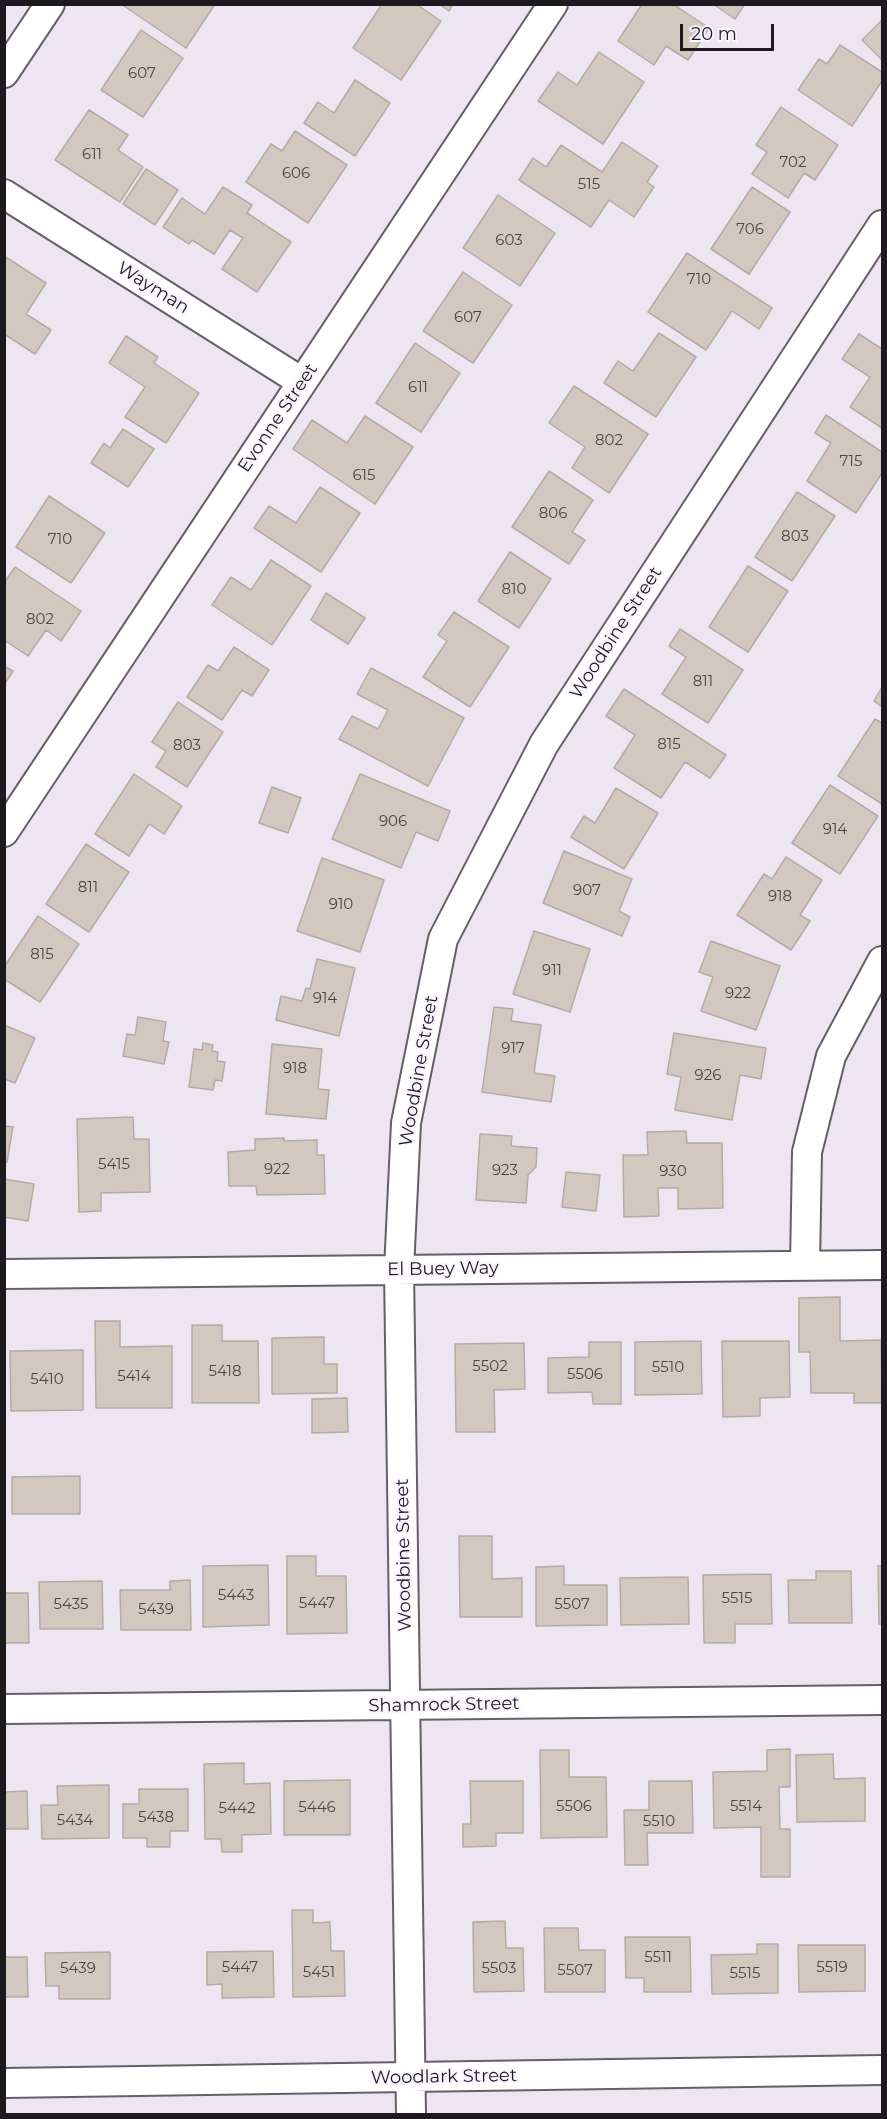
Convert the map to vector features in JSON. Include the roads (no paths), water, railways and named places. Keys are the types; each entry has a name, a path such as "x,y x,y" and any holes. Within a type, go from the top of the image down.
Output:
{"street":[{"path":"4,73 50,4"},
{"name":"Evonne Street","path":"4,832 553,4"},
{"name":"Wayman","path":"4,194 302,382"},
{"name":"Woodbine Street","path":"411,2115 399,1269 406,1123 443,939 544,744 882,225"},
{"path":"805,1265 807,1152 831,1056 882,961"},
{"name":"El Buey Way","path":"4,1274 882,1264"},
{"name":"Shamrock Street","path":"4,1709 882,1700"},
{"name":"Woodlark Street","path":"4,2083 882,2070"}]}
